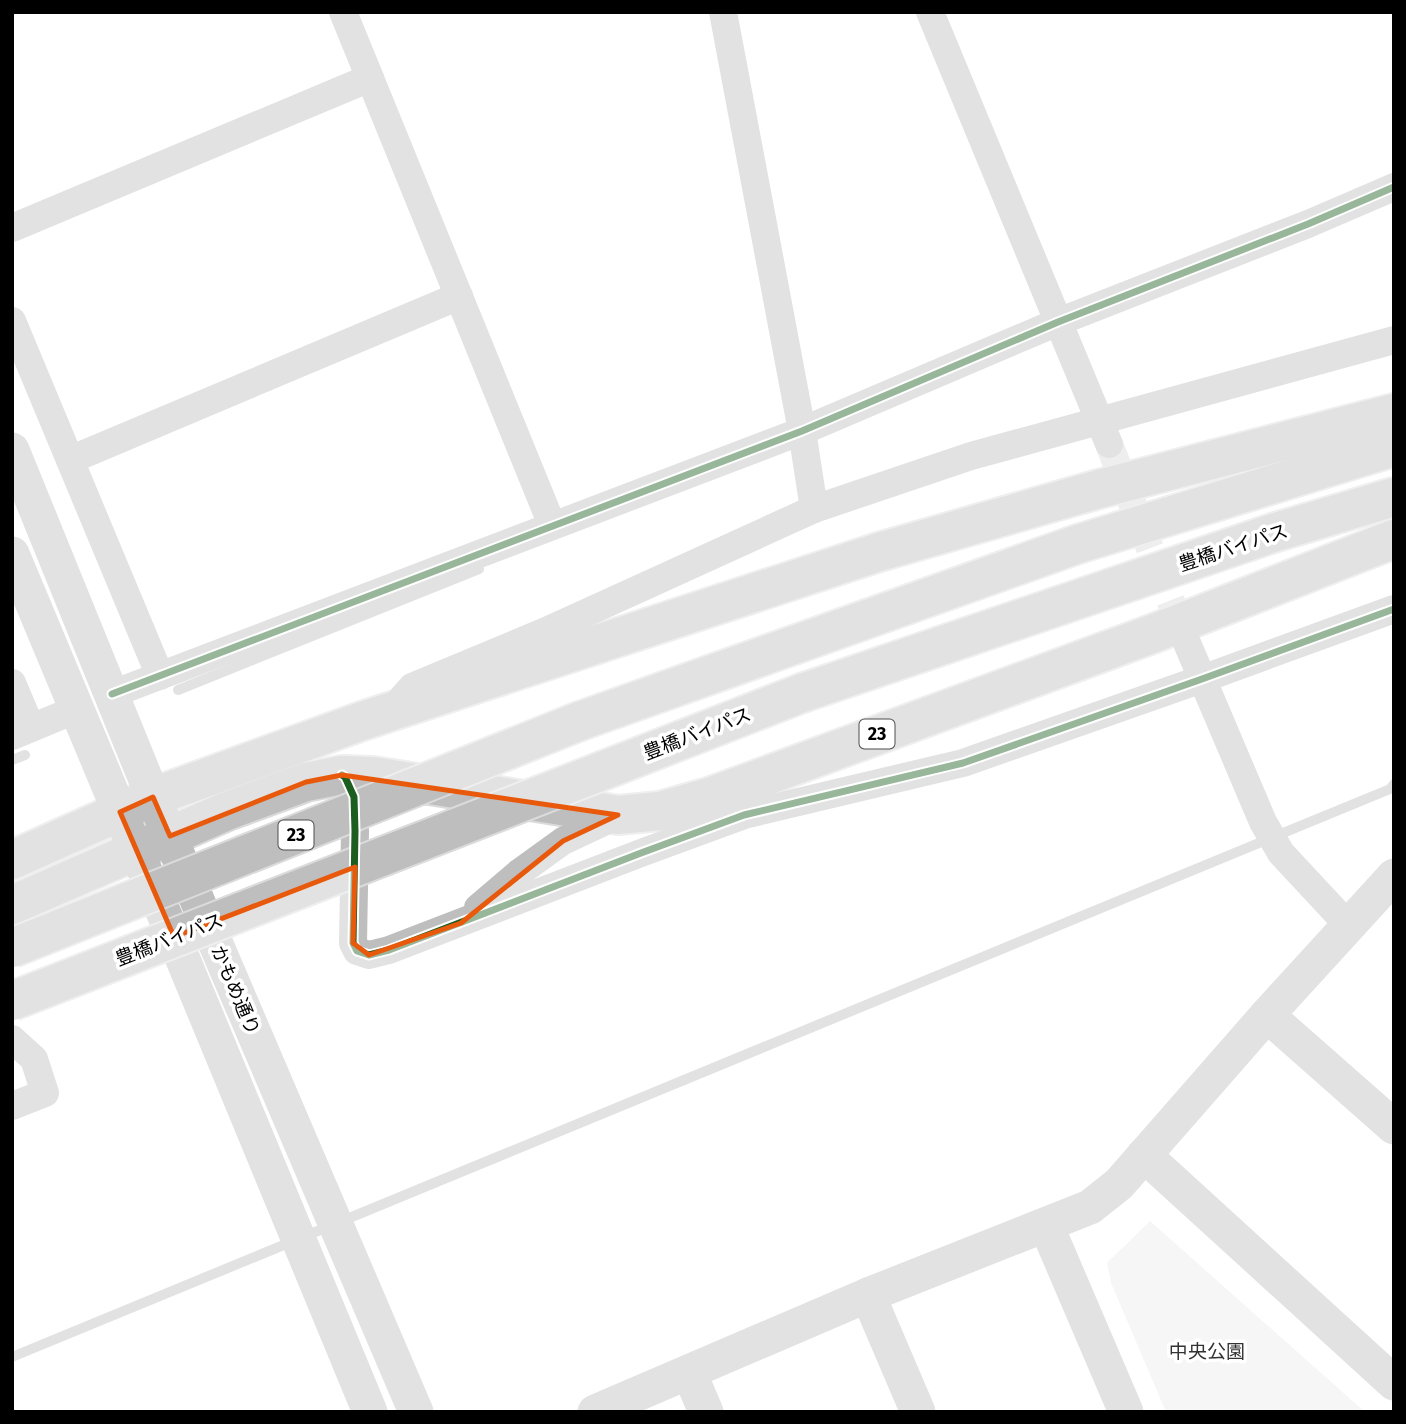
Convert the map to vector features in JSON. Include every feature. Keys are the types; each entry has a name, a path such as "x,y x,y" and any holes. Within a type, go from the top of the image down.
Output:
{"highway":[{"path":"12,860 136,805 362,721 878,552 1100,488 1394,413"},
{"name":"23","path":"12,948 580,722 1078,544 1394,447"},
{"name":"豊橋バイパス","path":"12,1001 802,693 1276,532 1394,497"},
{"name":"23","path":"12,905 227,811 306,782 342,775 373,776 618,815 660,811 709,797 1152,634 1394,539"}],"street":[{"path":"343,12 552,525"},
{"path":"723,12 802,431 814,509"},
{"path":"930,12 1104,432"},
{"path":"12,228 370,78"},
{"path":"112,694 1062,331 1394,187"},
{"path":"70,460 459,296"},
{"path":"12,321 160,676"},
{"path":"388,713 412,687 544,632 814,509 971,456 1104,432 1394,340"},
{"name":"かもめ通り","path":"12,450 112,694 136,805 136,851 370,1412"},
{"name":"かもめ通り","path":"12,554 77,709 136,805 170,836 416,1412"},
{"path":"342,775 354,797 353,943 357,951 369,955 389,950 744,815 964,763 1394,609"},
{"path":"1187,643 1263,822 1281,853 1348,925"},
{"path":"12,682 22,732 77,709"},
{"path":"461,923 520,872 564,841 618,815"},
{"path":"595,1412 868,1295 1090,1207 1119,1184 1267,1015 1394,876"},
{"path":"1267,1015 1394,1128"},
{"path":"12,1039 34,1059 45,1093 12,1106"},
{"path":"1144,1155 1394,1382"},
{"path":"1046,1225 1126,1412"},
{"path":"868,1295 918,1412"},
{"path":"689,1372 706,1412"}],"highlighted area":[{"path":"342,775 618,815 563,841 461,923 369,955 353,943 355,867 174,937 120,812 153,797 170,836 306,782"}],"green space":[{"name":"中央公園","path":"1150,1221 1365,1412 1166,1412 1111,1283 1107,1263"}],"waterway":[{"path":"178,690 479,569"},
{"path":"12,760 25,755"},
{"path":"12,1357 1390,789 1394,784"}],"tunnel":[{"path":"1109,444 1186,640"}],"cycle path":[{"path":"112,694 802,431 1058,322 1308,224 1394,187"},
{"path":"342,775 354,797 353,943 357,951 369,955 389,950 744,815 963,763 1394,609"}]}
